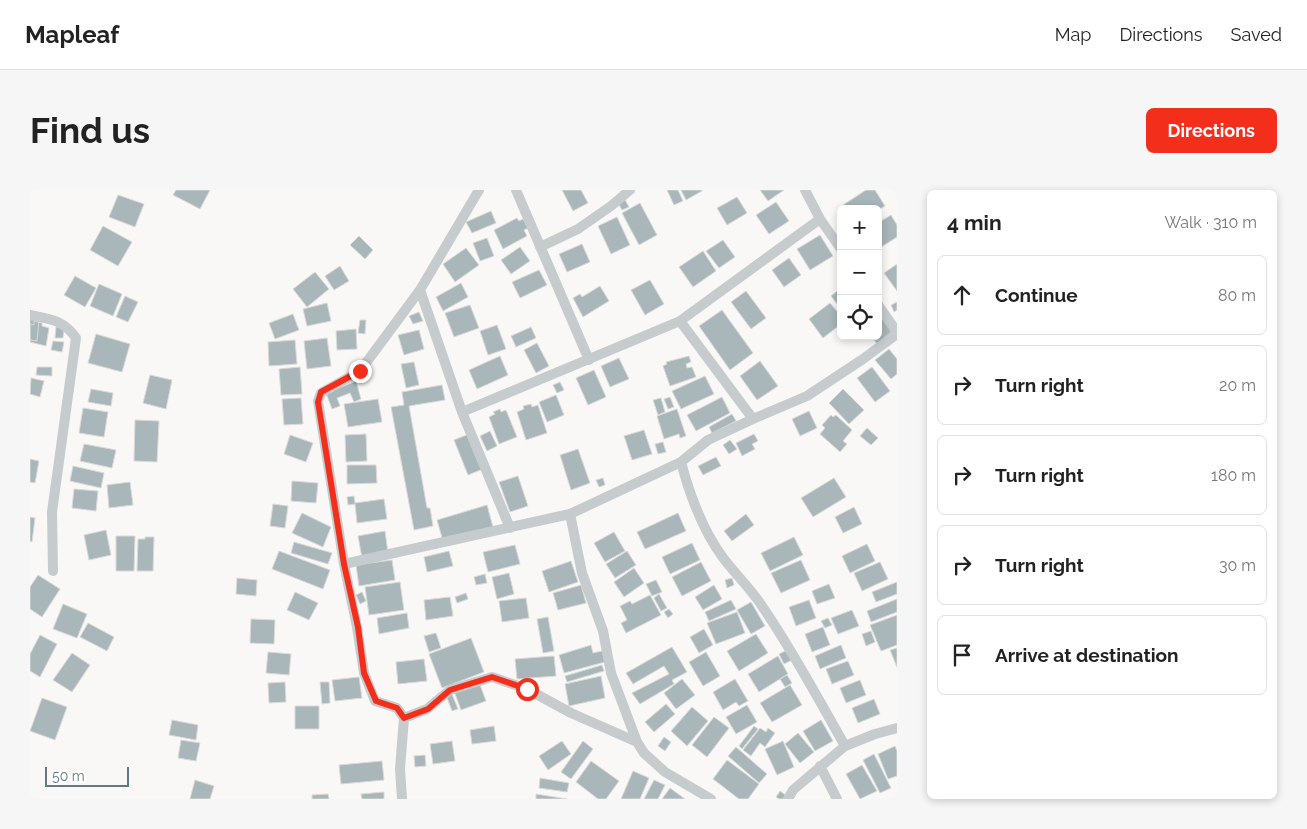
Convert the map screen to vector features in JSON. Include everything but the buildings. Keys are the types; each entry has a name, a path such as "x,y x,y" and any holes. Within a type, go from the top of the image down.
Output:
{"street":[{"path":"402,799 400,769 404,718 397,708 376,701 364,673 358,627 344,564 318,402 321,392 360,371 420,290 479,190"},
{"path":"516,190 589,360"},
{"path":"540,247 578,229 630,190"},
{"path":"805,190 820,220 837,243"},
{"path":"462,412 680,321 820,220"},
{"path":"420,290 462,412 510,528"},
{"path":"344,564 570,514 681,462 708,440 808,396 863,359 897,333 882,311"},
{"path":"30,315 58,322 70,328 76,338 52,512 53,571"},
{"path":"680,321 753,419"},
{"path":"681,462 688,489 702,524 722,557 763,607 803,670 845,746"},
{"path":"570,514 582,573 603,631 611,673 637,742 644,753 665,772 711,799"},
{"path":"404,718 428,709 450,690 492,677 527,689 571,713 637,742"},
{"path":"788,799 793,790 845,746 875,734 897,728"},
{"path":"820,766 837,799"}],"route":[{"path":"360,371 321,392 318,402 344,564 358,627 364,673 376,701 397,708 404,718 428,709 450,690 492,677 527,689"}]}
